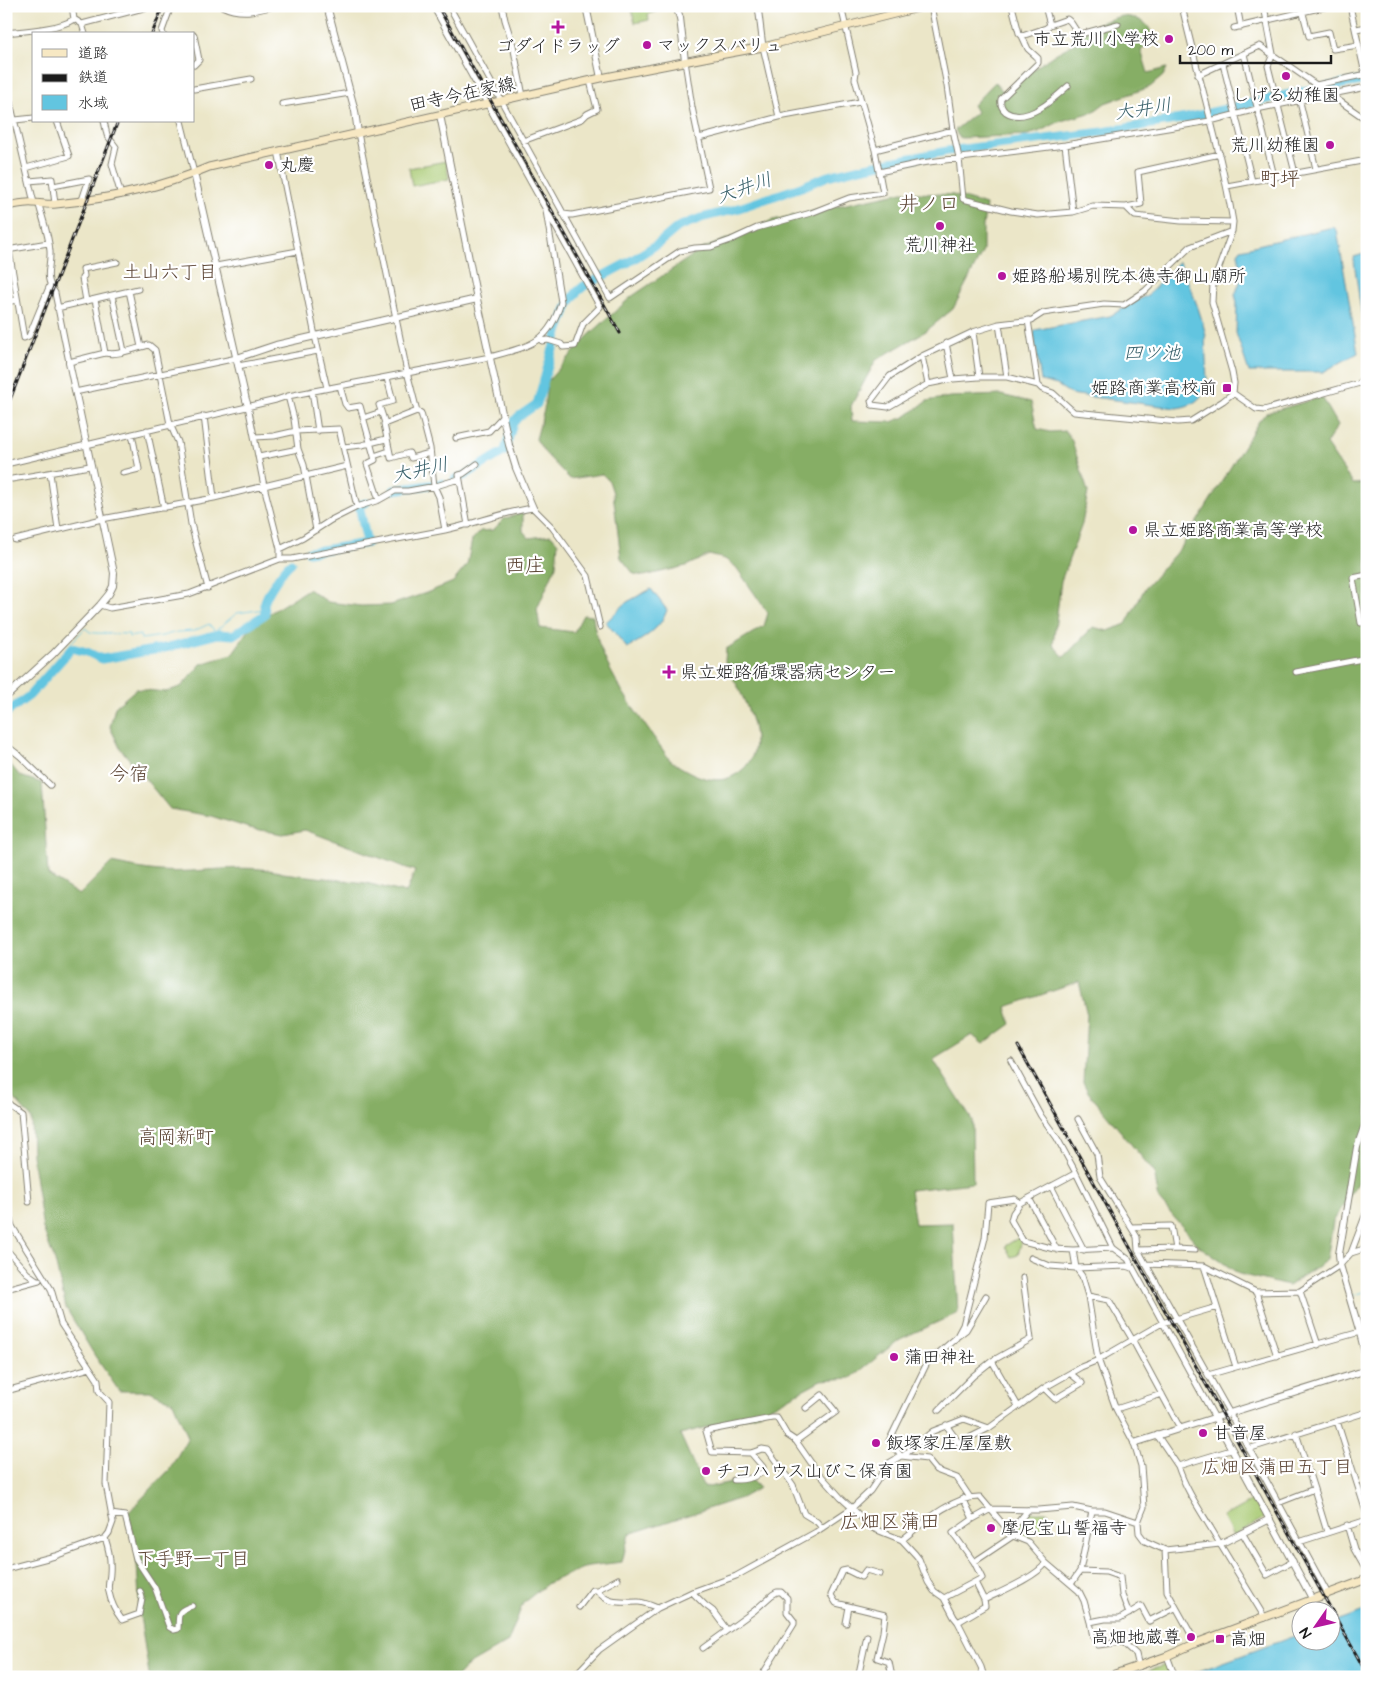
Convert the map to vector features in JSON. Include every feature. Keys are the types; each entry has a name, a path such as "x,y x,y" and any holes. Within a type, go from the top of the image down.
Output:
{"main road":[{"name":"田寺今在家線","path":"6,206 56,204 121,195 168,183 209,167 601,78 763,47 924,6"},
{"path":"1313,1600 1367,1579"},
{"path":"1106,1677 1139,1667 1196,1643 1290,1609"}],"street":[{"path":"72,6 74,19 82,24 84,32"},
{"path":"82,24 151,6"},
{"path":"162,32 170,10 175,6"},
{"path":"222,6 232,11 248,12 274,6"},
{"path":"327,6 355,111 407,372 417,411 421,414 430,453 434,486 439,497 446,530"},
{"path":"433,6 600,307 583,324 575,346 563,347 561,344 540,339"},
{"path":"448,6 610,298 680,252 695,248 712,247 757,228 811,213 849,198 882,193 875,150 863,106 860,102 855,79 856,72 841,6"},
{"path":"502,6 504,20 513,46 523,96"},
{"path":"586,6 601,78"},
{"path":"563,214 572,214 709,188 684,61 680,18 676,6"},
{"path":"758,6 763,47 779,117"},
{"path":"931,6 957,145 963,199 1011,211 1038,215 1073,212 1093,206 1126,208 1141,204 1138,172 1220,154"},
{"path":"1012,6 1019,33 1028,49 1038,58 1038,63 1001,98 1001,105 1004,110 1014,115 1030,114 1068,86"},
{"path":"1045,6 1050,25"},
{"path":"1236,6 1241,27"},
{"path":"1264,6 1273,54 1268,66 1295,173"},
{"path":"1234,28 1302,9 1328,6"},
{"path":"1350,6 1367,83"},
{"path":"1184,8 1198,75 1220,154 1232,222 1232,230 1213,284 1212,302 1232,372 1233,393 1191,421 1178,422 1074,412 1053,393 1042,389 1038,385 1007,377 953,379 928,384 888,408 872,405 871,401 890,376 946,344 973,332 1000,324 1032,320 1043,313 1104,304 1124,305 1145,291 1190,247 1232,230"},
{"path":"1302,9 1309,36 1329,32 1333,50 1367,48"},
{"path":"6,33 37,31 70,22 74,19"},
{"path":"1022,36 1067,19 1078,33 1081,34 1118,24"},
{"path":"1356,29 1367,27"},
{"path":"195,42 199,60 195,64"},
{"path":"1198,75 1260,46 1367,120"},
{"path":"1244,54 1274,176"},
{"path":"1223,64 1252,181"},
{"path":"1316,85 1366,74"},
{"path":"195,89 251,79"},
{"path":"523,141 582,119 597,109 590,81"},
{"path":"6,85 29,181 48,242 50,252 47,274 50,285 55,293 85,445 114,573 113,586 100,605 54,654 6,697"},
{"path":"879,172 921,163 1065,145 1210,121 1367,87"},
{"path":"282,104 350,93"},
{"path":"698,138 779,117 860,102"},
{"path":"1300,102 1316,169"},
{"path":"440,114 477,299 516,468 533,508 552,527 588,576 600,627"},
{"path":"6,122 32,118"},
{"path":"26,168 70,156 57,122"},
{"path":"104,122 107,135 116,147 112,164 121,195"},
{"path":"182,122 255,437 264,486 280,549 280,559"},
{"path":"875,150 953,130"},
{"path":"1065,145 1073,212"},
{"path":"278,151 318,351 328,388"},
{"path":"1227,186 1367,160"},
{"path":"29,181 52,179 56,204"},
{"path":"53,186 89,179 82,200"},
{"path":"1126,208 1135,216 1181,221 1232,222"},
{"path":"6,464 288,396 388,378 407,372 490,357 520,349 545,336 558,312 561,302 546,211"},
{"path":"48,242 8,250 24,338 29,336 50,285"},
{"path":"216,266 298,251"},
{"path":"86,301 82,278 84,276 84,269 116,262"},
{"path":"57,308 138,290"},
{"path":"129,292 141,347"},
{"path":"597,302 608,294"},
{"path":"112,295 124,351"},
{"path":"95,299 105,353"},
{"path":"74,392 236,358 276,345 477,299"},
{"path":"6,302 17,300"},
{"path":"1028,320 1038,385"},
{"path":"1000,324 1007,377"},
{"path":"973,332 980,377"},
{"path":"946,344 953,379"},
{"path":"69,362 149,345 155,350 170,424 178,442 188,504 199,557 208,588"},
{"path":"238,366 318,351"},
{"path":"922,356 928,384"},
{"path":"1233,393 1256,409 1264,410 1360,384 1364,375 1367,374"},
{"path":"388,378 393,401 379,405 385,423 386,439 391,458 409,452 411,458 430,453"},
{"path":"340,386 348,408 360,406 375,460 367,464 379,500"},
{"path":"312,391 318,431"},
{"path":"288,396 298,449 304,465 316,530"},
{"path":"385,423 417,411"},
{"path":"363,418 381,412"},
{"path":"204,416 214,498"},
{"path":"456,438 489,431 503,416"},
{"path":"255,437 274,436 296,431 318,431 339,428 357,507"},
{"path":"147,430 164,508"},
{"path":"123,473 139,469 132,434"},
{"path":"343,447 386,439"},
{"path":"259,457 298,449"},
{"path":"374,456 389,452"},
{"path":"468,525 459,475 477,464"},
{"path":"12,479 90,466"},
{"path":"15,540 102,518 188,504 347,466"},
{"path":"50,473 58,529"},
{"path":"280,549 357,507 379,500 395,491 408,491 459,479"},
{"path":"6,508 8,518 6,519"},
{"path":"100,605 110,608 189,594 280,559 292,559 446,530 516,510 533,508"},
{"path":"1361,623 1353,578 1367,575"},
{"path":"1296,672 1367,658"},
{"path":"6,745 50,785"},
{"path":"1011,1061 1040,1114 1057,1138 1113,1248 1128,1259 1313,1600"},
{"path":"6,1102 22,1112 29,1202"},
{"path":"1078,1119 1097,1154 1100,1177 1137,1237 1138,1250 1146,1267 1230,1412 1248,1449 1328,1594"},
{"path":"1367,1120 1357,1148 1339,1254 1340,1265 1364,1331 1367,1361"},
{"path":"1076,1173 1020,1203 1013,1213 1011,1220 1022,1241 1057,1250 1113,1248"},
{"path":"1051,1186 1084,1250"},
{"path":"1029,1198 1057,1250"},
{"path":"956,1338 963,1325 985,1238 988,1203 1015,1199 1020,1203"},
{"path":"6,1202 12,1226 51,1289 61,1324 98,1380 99,1391 109,1402 106,1484 113,1522 110,1533 105,1538 55,1556 6,1569"},
{"path":"1136,1275 1146,1267 1204,1266 1256,1292 1300,1290 1340,1265 1351,1253 1367,1211"},
{"path":"1131,1227 1171,1226 1175,1249"},
{"path":"1351,1253 1367,1248"},
{"path":"6,1249 37,1280"},
{"path":"1073,1250 1076,1268 1082,1276 1088,1296 1098,1359 1116,1409 1134,1443 1141,1466 1144,1507 1138,1522 1139,1533 1146,1541 1165,1550 1220,1544 1270,1519"},
{"path":"1138,1250 1194,1250"},
{"path":"1031,1258 1050,1266 1076,1268 1126,1266 1133,1268"},
{"path":"1204,1266 1236,1367"},
{"path":"6,1290 44,1278"},
{"path":"940,1410 973,1376 992,1361 1030,1339 1023,1278"},
{"path":"1300,1290 1318,1345"},
{"path":"1256,1292 1278,1356"},
{"path":"974,1519 966,1497 956,1478 936,1470 927,1459 902,1456 889,1441 927,1362 966,1330 986,1296"},
{"path":"1088,1296 1109,1300 1180,1428"},
{"path":"946,1425 959,1443 989,1428 1044,1388 1162,1322 1217,1307"},
{"path":"1208,1375 1364,1331"},
{"path":"992,1361 1018,1406"},
{"path":"6,1391 90,1368"},
{"path":"1134,1443 1367,1370"},
{"path":"1044,1388 1056,1399 1082,1383 1071,1374"},
{"path":"1116,1409 1162,1394"},
{"path":"796,1441 836,1412 822,1395 806,1408"},
{"path":"1248,1449 1367,1412"},
{"path":"822,1528 817,1522 804,1514 793,1485 768,1450 762,1449 751,1453 712,1452 706,1431 776,1418 787,1435 796,1441 816,1470 841,1498 872,1528 902,1540 919,1559 928,1582 934,1591 944,1598 958,1622 981,1667 984,1677"},
{"path":"577,1677 578,1672 599,1650 658,1608 692,1592 736,1576 822,1528 852,1508 870,1491 889,1463 902,1456 933,1431 964,1419 989,1428"},
{"path":"1337,1421 1367,1515"},
{"path":"1296,1434 1327,1532"},
{"path":"1158,1435 1178,1466 1183,1482 1209,1522 1220,1544 1265,1618"},
{"path":"1178,1466 1231,1450"},
{"path":"734,1480 746,1480 763,1472 763,1467 751,1453"},
{"path":"1278,1503 1314,1488"},
{"path":"902,1540 932,1516 966,1497 980,1497 1012,1534 1028,1542 1046,1563 1079,1591 1090,1622 1092,1637 1098,1645 1123,1642 1136,1654 1139,1667"},
{"path":"944,1598 982,1578 974,1562 953,1533 991,1509 1039,1510 1074,1507 1092,1511 1105,1511 1138,1522"},
{"path":"974,1562 1012,1534 1028,1510"},
{"path":"1072,1584 1080,1571 1092,1511"},
{"path":"111,1514 125,1516 136,1559 155,1588 169,1628 178,1629 179,1612 181,1609 192,1606"},
{"path":"1299,1542 1367,1520"},
{"path":"1347,1525 1354,1549 1367,1572"},
{"path":"1243,1534 1267,1575 1294,1562"},
{"path":"105,1538 109,1549 110,1573 108,1592 114,1609 122,1620 139,1614 142,1598 140,1591"},
{"path":"1165,1550 1167,1591 1196,1643"},
{"path":"984,1600 1042,1569 1046,1563"},
{"path":"880,1574 866,1570 860,1577 847,1570 842,1571 831,1595 836,1603 885,1615 877,1658 889,1662 892,1677"},
{"path":"1080,1571 1106,1572 1120,1577 1122,1595 1128,1614"},
{"path":"580,1607 592,1590 597,1590 618,1579"},
{"path":"958,1622 985,1606 975,1582"},
{"path":"597,1590 607,1600 623,1604 640,1602 658,1608"},
{"path":"692,1592 704,1606 713,1611 728,1630"},
{"path":"703,1648 777,1592 781,1592 786,1598 787,1612 794,1621 794,1624 761,1677"},
{"path":"1090,1622 1120,1619 1141,1606 1149,1621 1175,1608"},
{"path":"846,1623 849,1607"},
{"path":"865,1677 859,1673 866,1636"},
{"path":"1167,1656 1175,1677"}],"green space":[{"path":"622,6 657,6 658,11 648,14 649,20 635,23 631,8 622,9"},
{"path":"1121,16 1139,20 1148,26 1152,37 1151,44 1141,50 1148,73 1167,68 1163,76 1150,87 1105,103 1093,112 1061,121 1027,135 961,138 958,136 955,130 977,112 973,105 995,82 1006,95 1032,70 1077,42 1079,34 1099,23"},
{"path":"446,161 449,179 412,186 409,168"},
{"path":"902,192 953,195 986,205 983,226 983,251 953,309 926,331 876,360 851,406 852,421 891,422 905,417 927,401 950,397 1001,395 1031,402 1037,429 1050,432 1066,431 1072,441 1088,492 1082,524 1061,581 1053,645 1064,657 1093,627 1108,631 1126,624 1145,588 1182,546 1259,421 1266,413 1322,397 1338,425 1326,444 1353,484 1367,483 1367,1167 1333,1222 1327,1260 1288,1286 1239,1274 1199,1246 1159,1200 1154,1172 1088,1092 1083,1082 1087,1015 1079,982 1006,1007 1011,1024 983,1044 972,1035 933,1059 972,1120 973,1183 910,1190 915,1224 953,1223 958,1313 900,1339 851,1378 821,1380 758,1414 680,1434 704,1488 749,1478 759,1488 741,1498 629,1534 622,1562 588,1566 548,1583 523,1603 508,1642 468,1665 457,1677 151,1677 140,1616 136,1546 128,1513 170,1469 188,1437 173,1402 150,1391 119,1391 66,1308 55,1261 43,1229 32,1155 31,1118 6,1089 6,759 20,776 42,783 48,875 79,895 111,863 160,871 253,868 366,883 406,893 415,871 305,830 283,834 249,828 211,816 170,809 120,748 110,727 115,707 136,689 166,692 182,686 201,664 232,654 254,623 308,589 328,602 361,606 391,605 453,582 467,565 472,540 480,531 493,530 504,519 523,513 523,531 529,538 551,535 558,543 556,566 537,609 540,628 574,632 583,615 593,616 602,653 622,691 670,760 700,777 717,780 733,776 745,768 752,757 755,746 752,721 748,709 725,661 726,649 764,626 768,613 736,567 725,559 709,555 686,566 644,576 634,574 621,558 613,493 609,481 602,474 570,479 545,453 536,439 544,410 547,382 587,337 631,297 702,249 773,220"},
{"path":"1018,1238 1021,1243 1018,1255 1011,1257 1005,1246"},
{"path":"1253,1500 1264,1518 1233,1536 1223,1517"},
{"path":"1029,1512 1049,1512 1040,1522 1043,1527 1028,1538 1013,1531"},
{"path":"1168,1664 1172,1677 1131,1677"}],"water":[{"path":"1333,227 1337,230 1358,353 1323,372 1249,372 1236,333 1237,302 1235,295 1242,277 1238,253 1241,249"},
{"path":"1367,253 1367,344 1354,257"},
{"name":"四ツ池","path":"1179,262 1201,316 1206,336 1207,381 1203,393 1197,401 1176,408 1071,394 1057,385 1041,381 1035,330 1110,316 1149,294"},
{"path":"651,589 667,610 656,628 627,648 606,622 627,602"},
{"path":"1367,1610 1367,1677 1183,1677 1290,1638 1290,1650 1340,1650 1340,1620"}],"waterway":[{"name":"大井川","path":"455,479 464,476 505,451 513,423 518,417 537,404 557,335 569,303 577,292 584,286 629,262 659,243 678,227 801,187 828,176 860,168 947,151 1103,132 1187,118 1303,91 1367,80"},
{"name":"大井川","path":"394,490 442,483"},
{"name":"大井川","path":"309,552 367,543 359,505 366,503"},
{"name":"大井川","path":"6,713 29,696 72,648 102,659 165,648 218,634 233,635 264,615 264,605 271,588 291,563"},
{"path":"70,644 85,628 95,633 129,634 129,637 140,635 141,639 177,632 194,631 209,624 215,631 237,613 265,609"},
{"path":"1351,1296 1367,1291"}],"railway":[{"path":"153,32 163,6"},
{"path":"438,6 620,333"},
{"path":"6,410 118,122"},
{"path":"1018,1046 1367,1674"}],"place":[{"name":"ゴダイドラッグ","path":"558,27"},
{"name":"市立荒川小学校","path":"1169,39"},
{"name":"マックスバリュ","path":"647,45"},
{"name":"しげる幼稚園","path":"1286,76"},
{"name":"荒川幼稚園","path":"1330,145"},
{"name":"丸慶","path":"269,165"},
{"name":"荒川神社","path":"940,226"},
{"name":"姫路船場別院本徳寺御山廟所","path":"1002,276"},
{"name":"姫路商業高校前","path":"1227,388"},
{"name":"県立姫路商業高等学校","path":"1133,530"},
{"name":"県立姫路循環器病センター","path":"669,672"},
{"name":"蒲田神社","path":"894,1357"},
{"name":"甘音屋","path":"1203,1433"},
{"name":"飯塚家庄屋屋敷","path":"876,1443"},
{"name":"チコハウス山びこ保育園","path":"706,1471"},
{"name":"摩尼宝山誓福寺","path":"991,1528"},
{"name":"高畑地蔵尊","path":"1191,1637"},
{"name":"高畑","path":"1220,1639"}],"district":[{"name":"町坪","path":"1280,178"},
{"name":"井ノ口","path":"929,203"},
{"name":"土山六丁目","path":"170,271"},
{"name":"西庄","path":"525,565"},
{"name":"今宿","path":"129,773"},
{"name":"高岡新町","path":"176,1136"},
{"name":"広畑区蒲田五丁目","path":"1277,1466"},
{"name":"広畑区蒲田","path":"890,1521"},
{"name":"下手野一丁目","path":"193,1558"}]}
